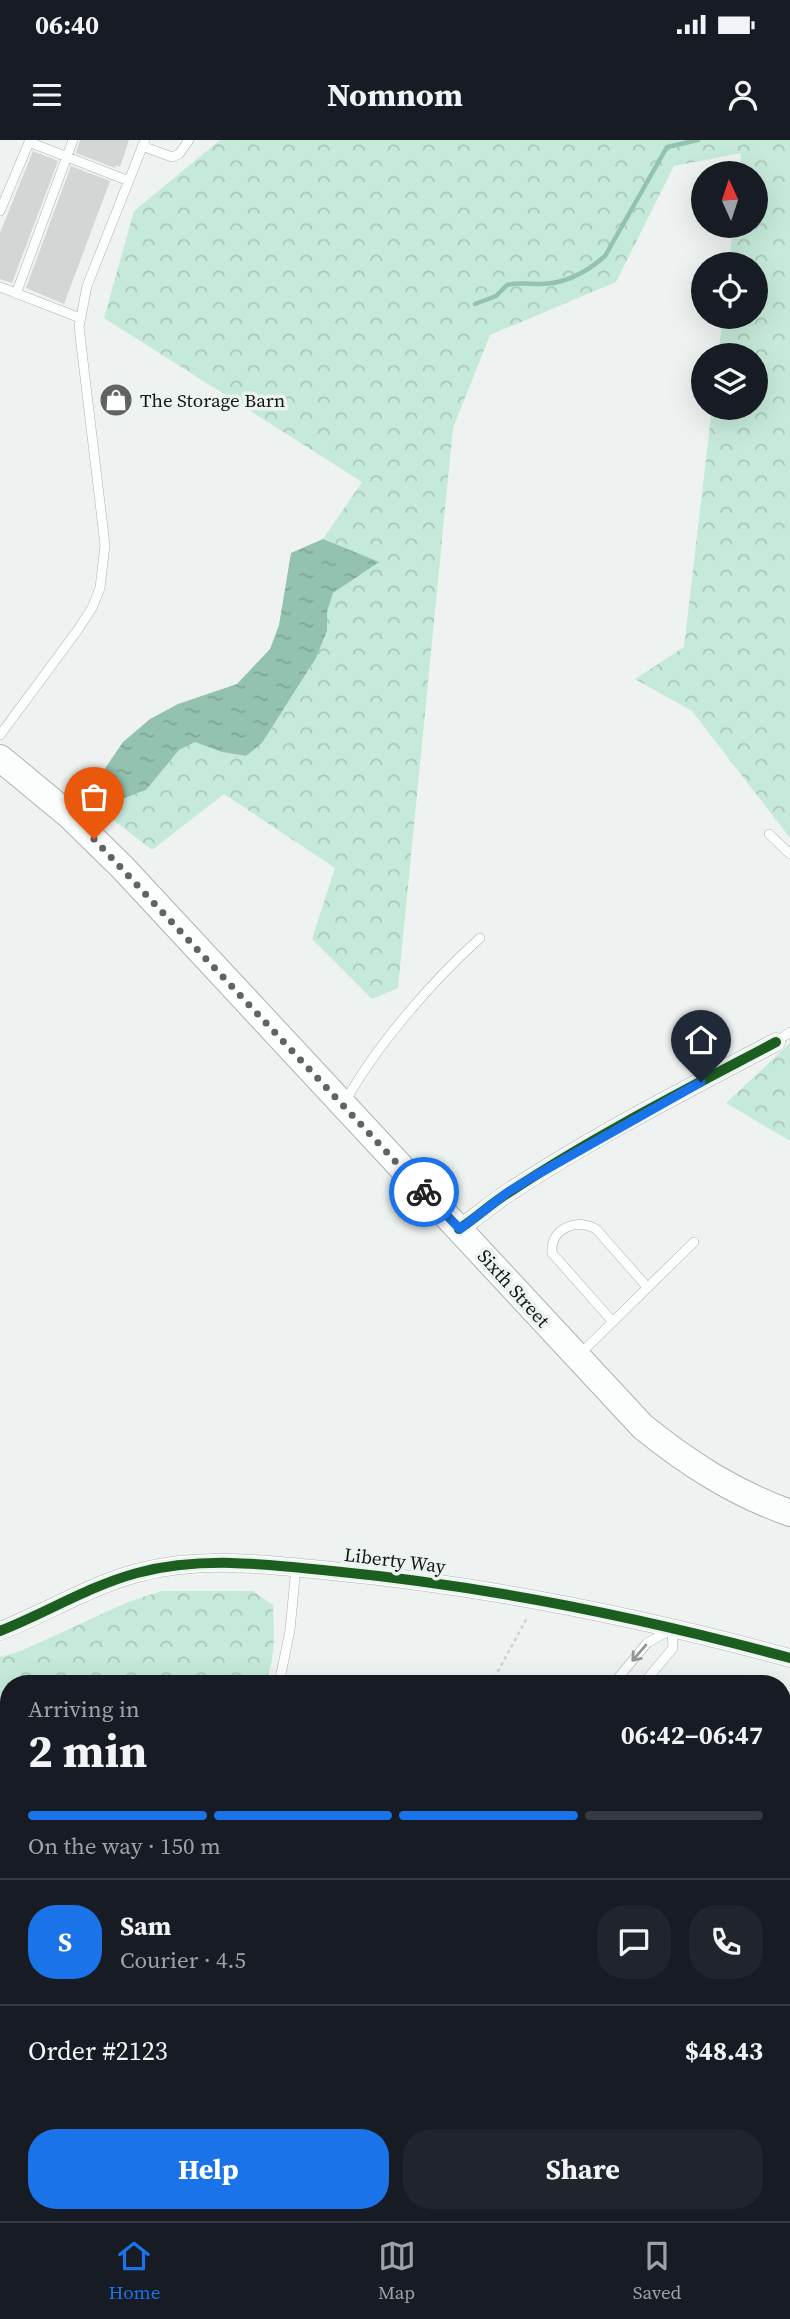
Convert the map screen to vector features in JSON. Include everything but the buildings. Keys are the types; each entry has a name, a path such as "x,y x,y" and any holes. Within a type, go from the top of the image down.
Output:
{"main road":[{"name":"Sixth Street","path":"0,758 43,792 94,839 344,1103 643,1427 705,1474 737,1491 790,1513"}],"street":[{"path":"460,1229 508,1192 538,1174 783,1037"},
{"name":"Liberty Way","path":"0,1631 136,1573 198,1563 242,1563 463,1587 672,1629 790,1658"}],"lane":[{"path":"16,293 74,140"},
{"path":"0,735 92,608 102,578 105,545 80,347 80,318 87,286 144,143 172,157 179,153 189,140"},
{"path":"0,211 30,141 129,181"},
{"path":"0,288 80,318"},
{"path":"769,834 790,854"},
{"path":"344,1103 399,1026 457,959 480,938"},
{"path":"612,1322 552,1253 552,1245 558,1234 570,1225 588,1224 597,1230 648,1287"},
{"path":"576,1357 694,1242"},
{"path":"281,1675 290,1630 296,1567"},
{"path":"620,1675 647,1643 672,1629 673,1648 650,1675"}],"path":[{"path":"496,1675 527,1618"}],"green space":[{"path":"220,140 790,140 790,838 692,711 635,679 684,647 711,420 768,420 768,343 720,343 721,329 768,329 768,252 730,252 732,238 768,238 768,161 740,161 741,153 674,166 616,282 490,335 453,428 398,988 372,999 312,939 335,868 224,794 152,850 98,808 146,790 179,750 195,741 222,752 246,756 262,743 316,658 327,632 327,612 333,593 378,562 323,539 362,482 104,318 134,211"},
{"path":"790,1043 790,1141 726,1103"},
{"path":"162,1591 253,1591 273,1605 273,1654 269,1675 0,1675 0,1657 21,1651 128,1602"}],"water":[{"path":"323,539 379,562 333,593 327,612 327,631 316,658 262,743 246,756 222,752 195,742 179,750 146,790 98,808 104,770 123,742 150,719 178,704 237,684 270,649 279,625 291,553"}],"waterway":[{"path":"475,304 496,296 507,285 559,282 591,267 605,256 667,147 698,140"}],"cycle path":[{"path":"459,1229 543,1170 642,1113 776,1042"},
{"path":"0,1631 119,1578 161,1568 234,1563 390,1577 505,1594 620,1616 790,1658"}],"way so far":[{"path":"94,839 344,1103 424,1192"}],"place":[{"name":"The Storage Barn","path":"116,400"}],"route":[{"path":"424,1192 460,1229 508,1192 701,1082"}]}
